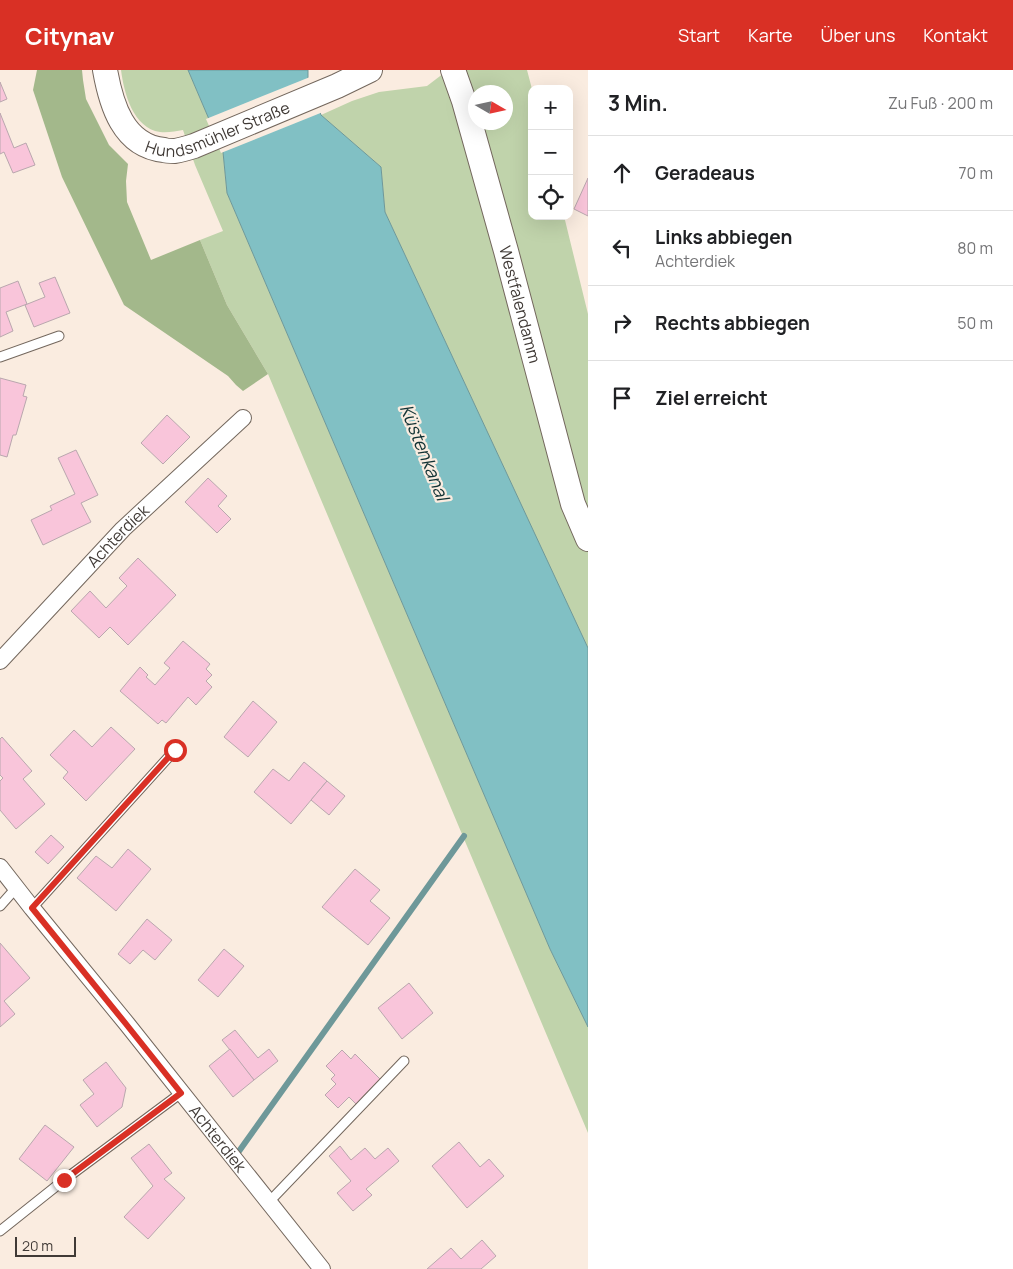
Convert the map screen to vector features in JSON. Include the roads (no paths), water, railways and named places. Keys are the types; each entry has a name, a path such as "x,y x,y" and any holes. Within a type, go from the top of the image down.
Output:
{"street":[{"name":"Hundsmühler Straße","path":"105,70 109,94 118,115 128,131 141,143 154,149 174,151 194,146 337,86 370,70"},
{"name":"Westfalendamm","path":"453,70 464,102 506,251 573,504 588,539"},
{"name":"Achterdiek","path":"0,661 123,529 243,418"},
{"name":"Achterdiek","path":"0,867 322,1269"}],"lane":[{"path":"0,357 59,336"},
{"path":"32,908 175,750"},
{"path":"0,906 16,888"},
{"path":"268,1203 404,1062"},
{"path":"0,1230 181,1093"}],"water":[{"name":"Küstenkanal","path":"188,70 308,70 308,79 321,115 381,167 385,212 588,648 588,1027 550,949 227,193 223,152"}],"waterway":[{"path":"237,1154 464,836"}]}
